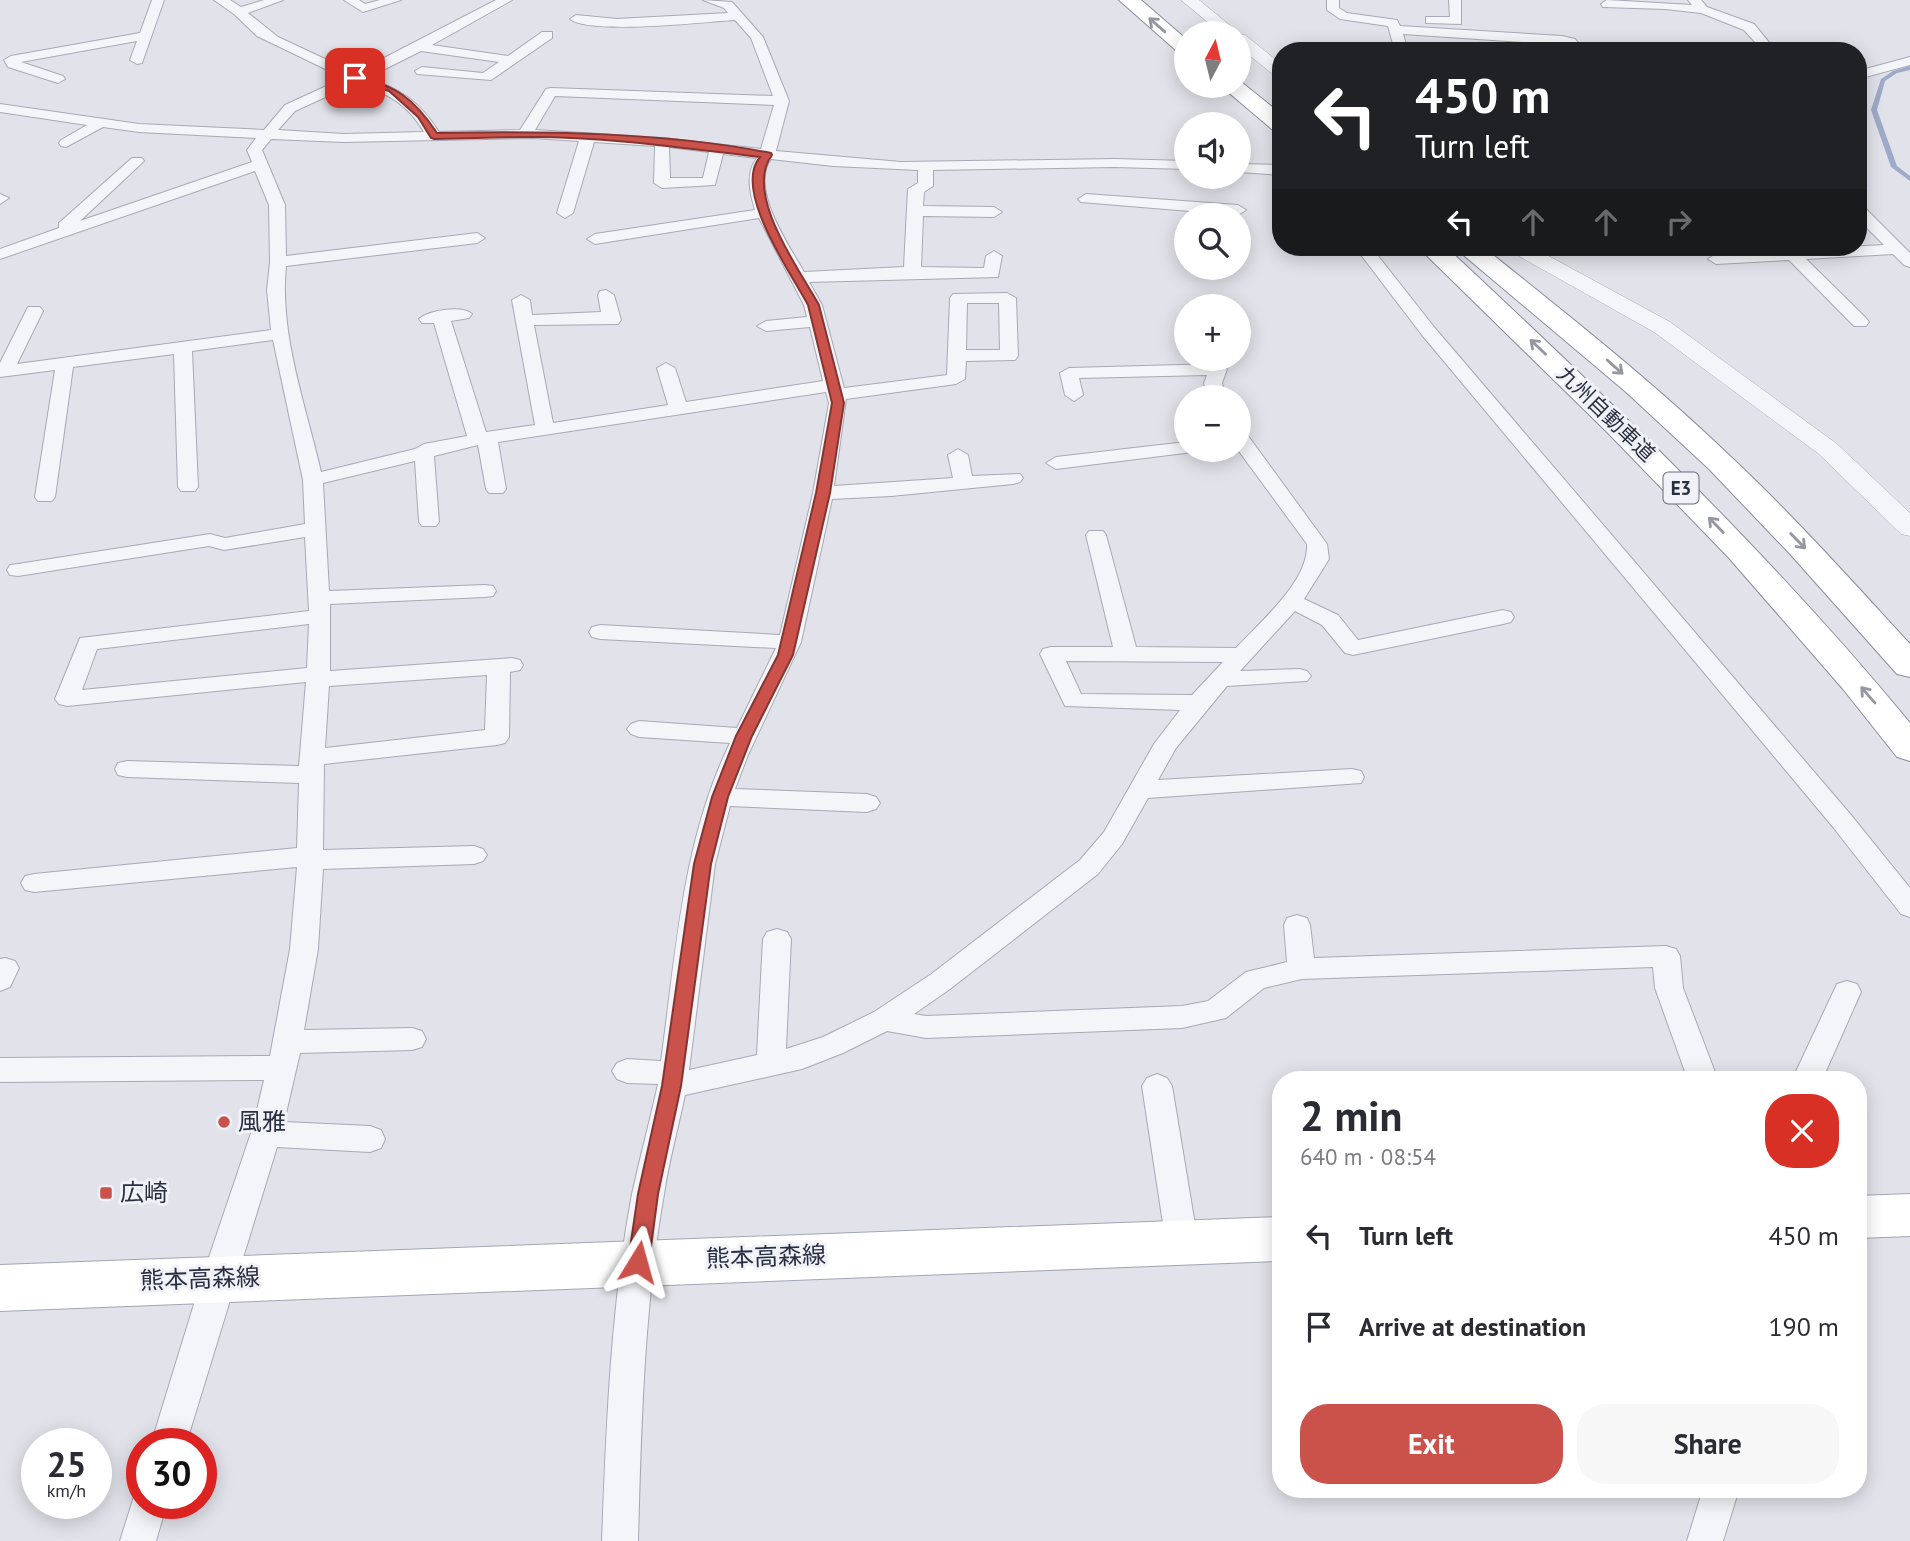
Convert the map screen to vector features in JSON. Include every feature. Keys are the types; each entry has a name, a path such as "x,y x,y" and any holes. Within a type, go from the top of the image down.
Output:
{"main road":[{"path":"1129,0 1174,39"},
{"path":"1181,4 1194,21"},
{"path":"1251,72 1272,89"},
{"path":"1247,98 1272,118"},
{"name":"九州自動車道","path":"1440,256 1641,446 1744,554 1873,701 1910,748"},
{"name":"九州自動車道","path":"1478,256 1604,357 1692,436 1801,543 1910,666"},
{"path":"1867,1217 1910,1215"},
{"name":"熊本高森線","path":"0,1287 1272,1239"}],"street":[{"path":"137,60 158,0"},
{"path":"220,0 242,11 265,35 355,78 393,90 421,116 434,136"},
{"path":"242,11 277,0"},
{"path":"350,0 363,8 395,0"},
{"path":"1,250 56,234 256,158 269,133 290,108 387,65 461,22 506,0"},
{"path":"620,1541 623,1447 638,1262 648,1194 672,1079 702,864 720,797 744,736 790,642 823,493 838,403 813,305 764,213 757,186 759,165 767,155 782,101 757,37 728,5 709,0"},
{"path":"1333,0 1334,10 1345,16 1394,27 1570,42"},
{"path":"1394,27 1402,19 1457,21 1455,0"},
{"path":"1607,4 1630,2 1699,5 1749,27 1762,42"},
{"path":"1181,4 1210,21"},
{"path":"576,19 617,23 738,16"},
{"path":"1394,27 1399,42"},
{"path":"422,71 486,76 547,35"},
{"path":"58,79 13,64 11,60 145,36"},
{"path":"1590,36 1597,42"},
{"path":"418,47 512,60"},
{"path":"1251,48 1272,65"},
{"path":"1867,73 1910,61"},
{"path":"525,134 551,92 656,89 782,101"},
{"path":"0,108 98,124 204,131 344,138 525,134 588,137 662,142 833,162 926,166 1174,165"},
{"path":"66,144 98,124"},
{"path":"173,1428 265,1135 285,1055 304,949 312,858 312,766 320,607 313,480 280,334 275,290 278,262 277,205 256,158 218,133 204,131"},
{"path":"565,213 588,137"},
{"path":"662,142 662,183 710,182 717,149"},
{"path":"56,234 138,162"},
{"path":"912,272 916,189 925,186 926,166"},
{"path":"1251,169 1272,170"},
{"path":"1086,199 1174,205"},
{"path":"915,211 994,212"},
{"path":"595,239 764,213"},
{"path":"1867,219 1910,262"},
{"path":"278,262 477,237"},
{"path":"1867,250 1895,249"},
{"path":"799,277 912,272 992,273 994,256"},
{"path":"1370,256 1428,331 1843,821 1910,907"},
{"path":"1533,256 1662,327 1828,449 1910,528"},
{"path":"1716,259 1754,256"},
{"path":"1794,256 1860,322"},
{"path":"525,320 611,319 606,295"},
{"path":"522,300 545,428"},
{"path":"2,372 34,311"},
{"path":"463,314 434,318 483,439 496,489"},
{"path":"766,326 815,321"},
{"path":"2,372 280,334"},
{"path":"183,347 188,487"},
{"path":"313,480 424,450 545,428 732,399 956,379 957,355"},
{"path":"46,497 65,363"},
{"path":"666,368 679,409"},
{"path":"1074,395 1069,373 1217,369 1213,385"},
{"path":"1056,463 1174,449"},
{"path":"424,450 429,522"},
{"path":"958,455 964,483"},
{"path":"627,1071 672,1079 771,1064 819,1051 884,1020 940,982 1089,867 1114,838 1166,744 1198,703 1292,601 1318,559 1317,544 1251,455"},
{"path":"823,493 891,491 1013,478"},
{"path":"18,570 210,540 224,544 316,529"},
{"path":"1097,536 1126,654"},
{"path":"127,769 312,766 497,737 506,666 318,676 68,699 88,643 320,607 485,592"},
{"path":"1292,601 1330,620 1353,648 1503,617"},
{"path":"600,632 790,642"},
{"path":"1198,703 1073,701 1051,654 1243,655"},
{"path":"1222,679 1298,676"},
{"path":"639,729 744,736"},
{"path":"1139,790 1352,777"},
{"path":"720,797 867,803"},
{"path":"34,883 312,858 474,855"},
{"path":"1297,925 1302,969"},
{"path":"771,1064 777,939"},
{"path":"884,1020 926,1027 1182,1017 1216,1010 1256,979 1302,969 1666,956 1670,988 1700,1071"},
{"path":"1811,1071 1847,992"},
{"path":"0,1070 285,1055 412,1039"},
{"path":"1157,1086 1182,1243"},
{"path":"265,1135 370,1139"},
{"path":"1705,1541 1718,1498"},
{"path":"138,1541 144,1519"}],"waterway":[{"path":"1910,68 1895,72 1883,80 1874,110 1894,167 1910,179"}],"place":[{"name":"風雅","path":"224,1122"},
{"name":"広崎","path":"106,1193"}],"route":[{"path":"355,78 393,90 421,116 434,136 533,134 588,137 662,142 767,155 759,165 757,186 762,209 813,305 815,321 831,373 838,403 823,493 796,617 785,655 744,736 720,797 702,864 672,1086 648,1194 638,1262"}]}
